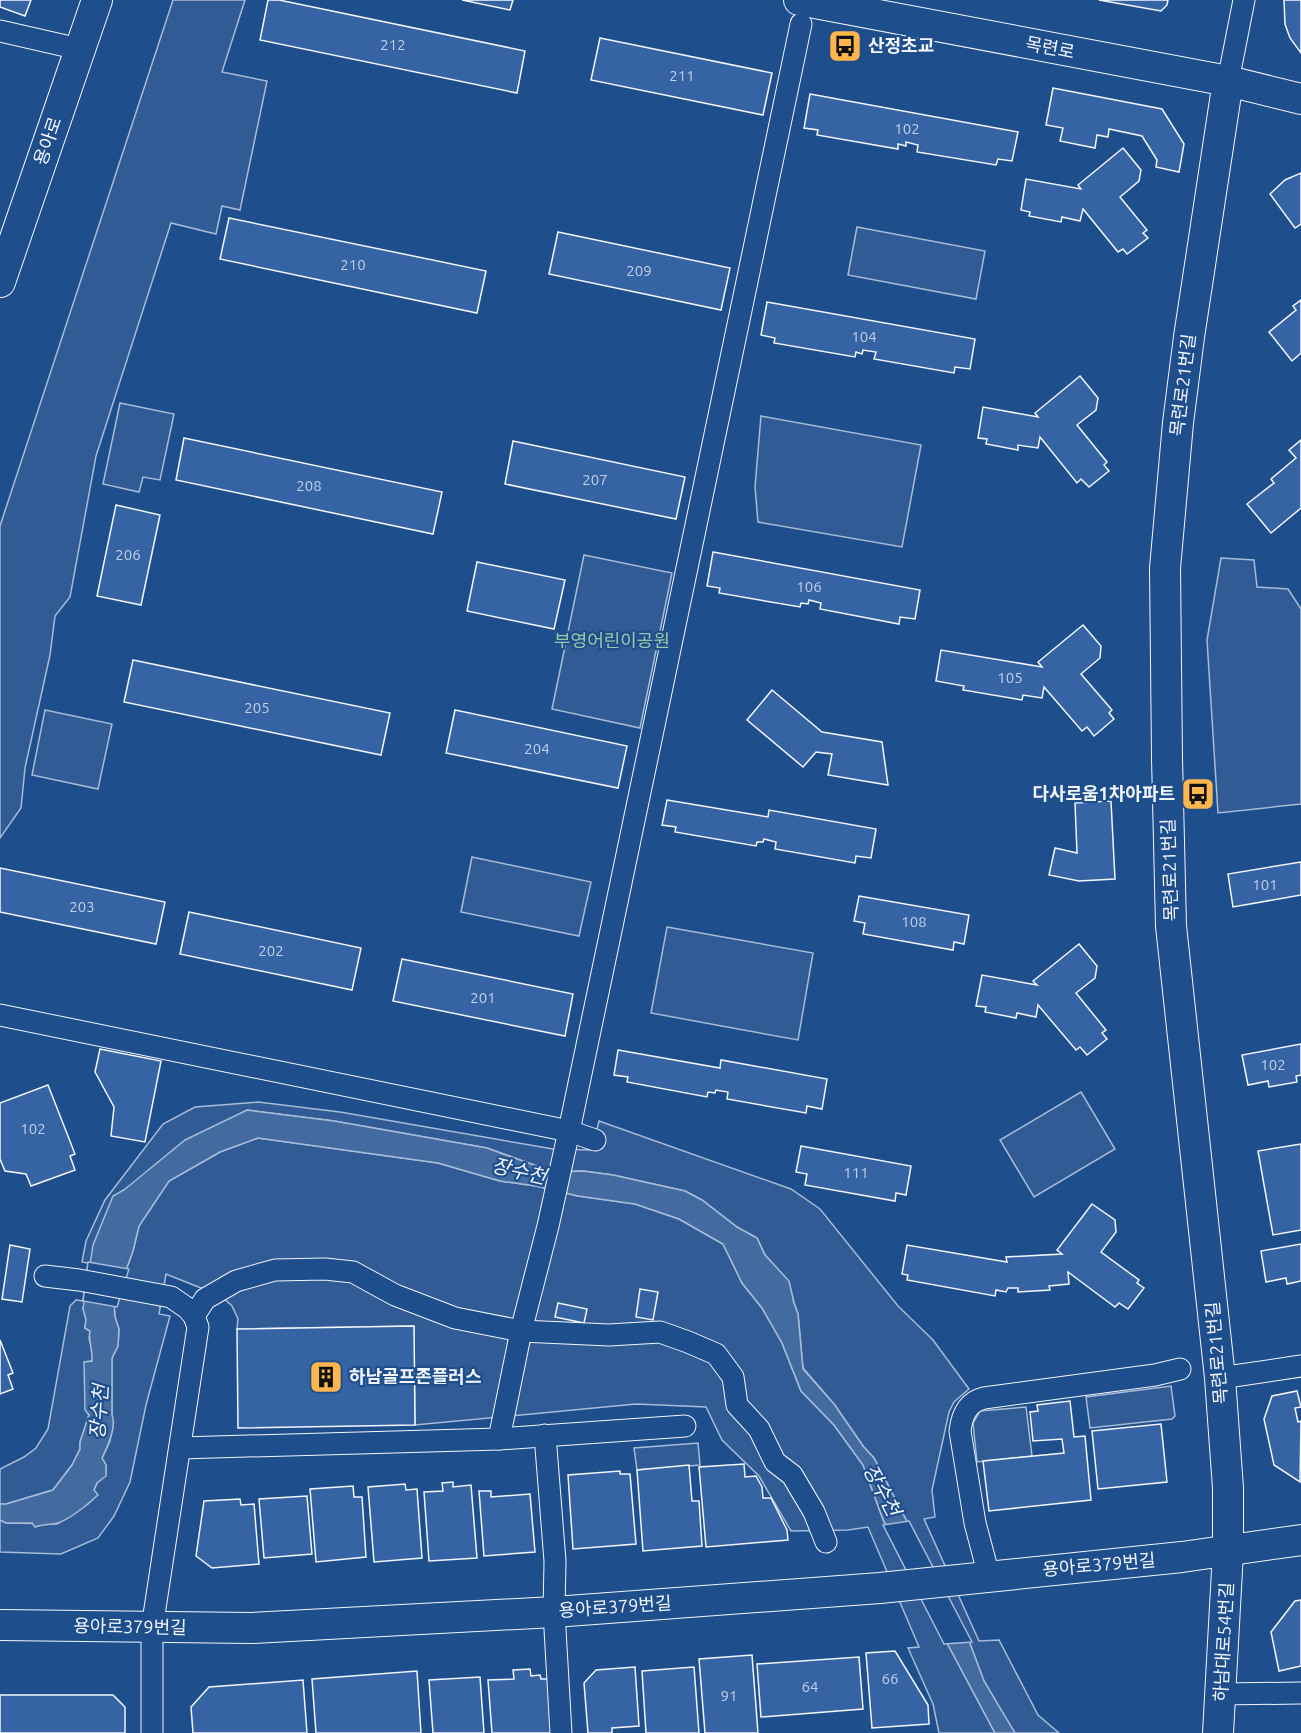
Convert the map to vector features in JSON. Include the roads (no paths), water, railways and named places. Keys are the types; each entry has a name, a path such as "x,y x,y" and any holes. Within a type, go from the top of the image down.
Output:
{"street":[{"name":"용아로","path":"0,282 98,0"},
{"path":"1228,81 1244,0"},
{"path":"500,1438 521,1331 568,1135 800,12"},
{"name":"목련로","path":"800,12 1228,81 1301,99"},
{"path":"0,31 80,49"},
{"name":"목련로21번길","path":"1228,81 1178,423 1166,568 1167,758 1172,926 1220,1378 1228,1488 1228,1552"},
{"path":"0,1015 595,1140"},
{"path":"194,1316 205,1299 236,1281 275,1270 325,1269 353,1272 395,1295 455,1318 521,1331 609,1335 660,1332 716,1354 733,1377 737,1405 759,1429 775,1462 792,1475 814,1512 826,1542"},
{"path":"45,1276 171,1297 188,1308 198,1328 152,1628 152,1733"},
{"path":"1220,1378 1301,1365"},
{"path":"978,1577 975,1523 960,1431 968,1406 975,1400 984,1398 1155,1376 1180,1369"},
{"path":"180,1448 500,1438 685,1426"},
{"path":"545,1435 555,1562 554,1612 561,1733"},
{"name":"용아로379번길","path":"0,1624 252,1628 554,1612 880,1588 1228,1552 1301,1540"},
{"name":"하남대로54번길","path":"1218,1733 1228,1552"},
{"path":"1221,1694 1301,1693"}],"water":[{"name":"장수천","path":"247,1110 334,1121 487,1148 553,1172 583,1171 613,1175 685,1191 757,1238 765,1255 789,1281 798,1314 803,1369 834,1404 874,1458 969,1641 984,1681 1015,1733 995,1733 891,1530 884,1522 863,1465 834,1425 801,1391 782,1343 762,1308 742,1283 723,1244 679,1219 635,1204 500,1181 438,1163 258,1138 220,1152 169,1181 139,1226 133,1251 114,1303 119,1329 118,1346 112,1358 113,1425 102,1458 106,1465 106,1476 97,1483 94,1490 98,1495 74,1515 58,1523 35,1527 32,1523 6,1523 0,1520 0,1504 53,1490 72,1465 80,1449 89,1415 85,1410 84,1362 92,1361 90,1331 85,1328 86,1319 83,1309 93,1245 113,1196 124,1190 185,1140"}],"place":[{"name":"산정초교","path":"845,46"},
{"name":"다사로움1차아파트","path":"1198,794"},
{"name":"하남골프존플러스","path":"326,1377"}],"park label":[{"name":"부영어린이공원","path":"612,641"}]}
